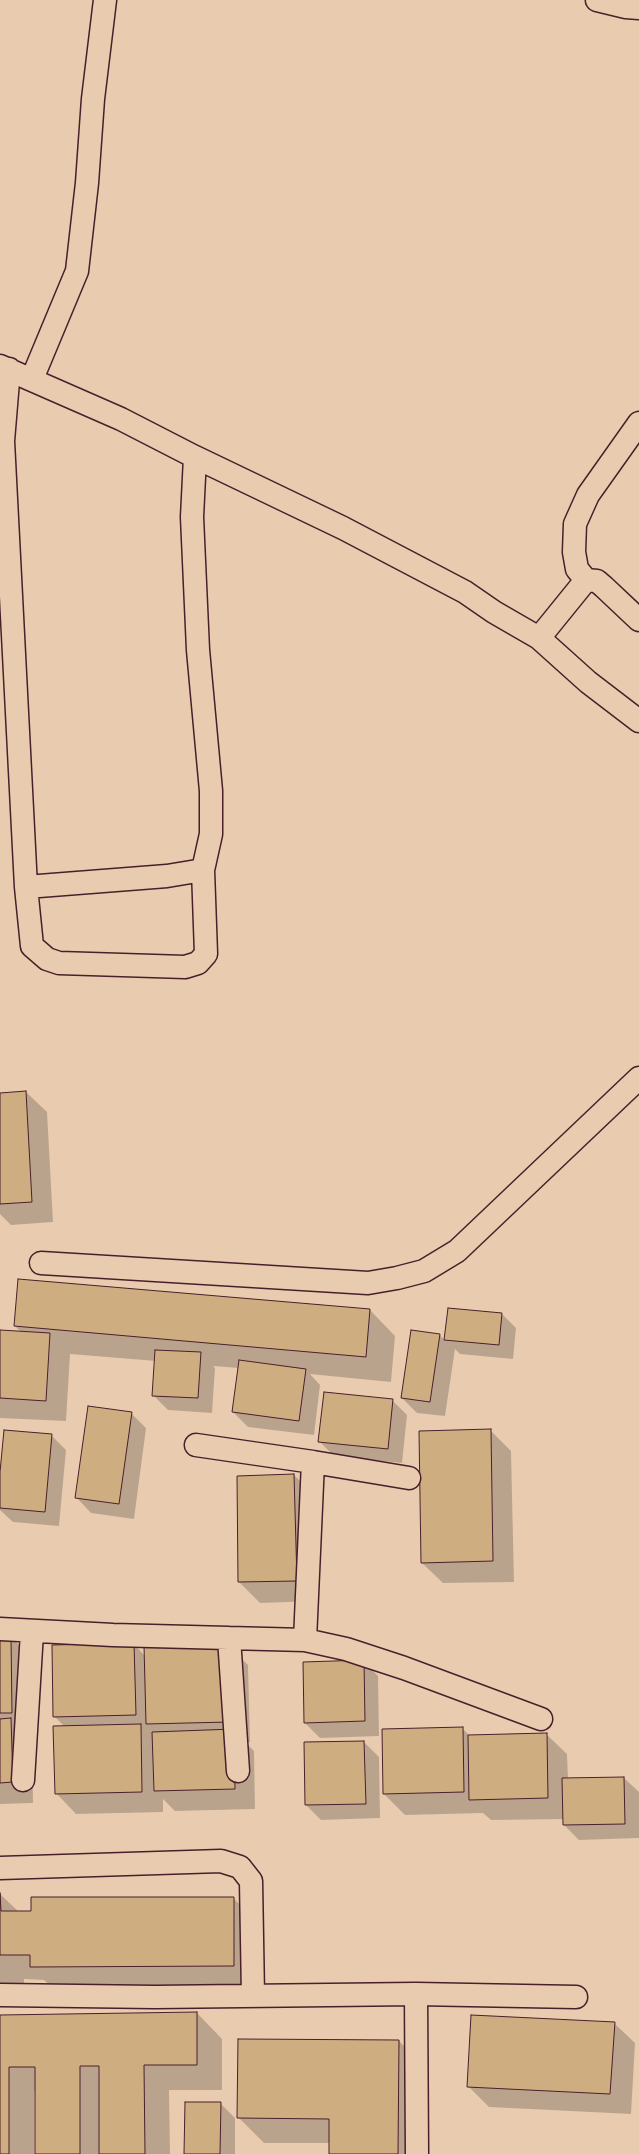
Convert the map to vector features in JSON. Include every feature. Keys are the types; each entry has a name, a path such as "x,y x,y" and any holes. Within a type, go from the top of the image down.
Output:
{"street":[{"path":"32,378 78,271 87,183 93,98 105,0"},
{"path":"597,0 626,7 639,8"},
{"path":"194,468 192,517 198,650 211,791 212,834 203,870 206,954 198,963 185,967 59,963 47,959 32,946 26,887 3,441 8,392 5,368 32,378 121,419 194,468 343,528 465,592 494,612 538,638 588,682 639,721"},
{"path":"639,423 622,444 588,495 575,524 574,552 577,569 586,580 597,581 639,620"},
{"path":"538,638 586,580"},
{"path":"26,887 167,876 203,870"},
{"path":"41,1263 368,1283 424,1271 457,1251 639,1078"},
{"path":"196,1445 409,1478"},
{"path":"305,1640 312,1462"},
{"path":"0,1629 32,1632 305,1640 346,1649 404,1668 541,1719"},
{"path":"23,1780 32,1632"},
{"path":"229,1638 238,1770"},
{"path":"0,1868 220,1861 240,1867 251,1881 253,1996"},
{"path":"416,1994 417,2154"},
{"path":"0,1995 155,1997 416,1994 576,1998"}],"building":[{"path":"26,1091 32,1202 0,1204 0,1093"},
{"path":"18,1279 370,1309 366,1357 14,1326"},
{"path":"448,1308 502,1313 499,1345 444,1340"},
{"path":"0,1330 50,1333 46,1401 0,1398"},
{"path":"411,1330 440,1334 430,1402 401,1398"},
{"path":"155,1350 201,1352 198,1398 152,1396"},
{"path":"239,1360 306,1369 299,1421 232,1412"},
{"path":"324,1392 393,1399 388,1449 318,1442"},
{"path":"88,1406 132,1412 119,1504 75,1498"},
{"path":"491,1429 493,1561 421,1563 419,1431"},
{"path":"4,1430 52,1434 45,1512 0,1508 0,1472"},
{"path":"294,1474 297,1581 238,1582 237,1476"},
{"path":"0,1635 11,1635 12,1713 0,1713"},
{"path":"134,1643 136,1715 53,1717 52,1645"},
{"path":"228,1643 229,1722 146,1724 144,1646"},
{"path":"364,1660 365,1721 304,1723 303,1662"},
{"path":"11,1718 13,1782 0,1783 0,1719"},
{"path":"141,1724 142,1792 55,1794 53,1726"},
{"path":"463,1727 464,1792 383,1794 382,1729"},
{"path":"234,1729 235,1789 154,1791 152,1732"},
{"path":"547,1733 548,1798 469,1800 468,1735"},
{"path":"364,1741 366,1804 305,1805 304,1742"},
{"path":"624,1777 625,1824 563,1825 562,1778"},
{"path":"0,1893 1,1911 31,1911 31,1897 234,1897 234,1966 30,1967 30,1955 0,1955"},
{"path":"197,2012 197,2065 144,2065 145,2154 99,2154 99,2066 80,2066 80,2154 35,2154 35,2067 9,2067 9,2154 0,2154 0,2015"},
{"path":"471,2015 615,2022 610,2094 467,2087"},
{"path":"238,2039 399,2040 398,2154 329,2154 329,2119 237,2118"},
{"path":"185,2102 221,2102 220,2154 184,2154"}]}
